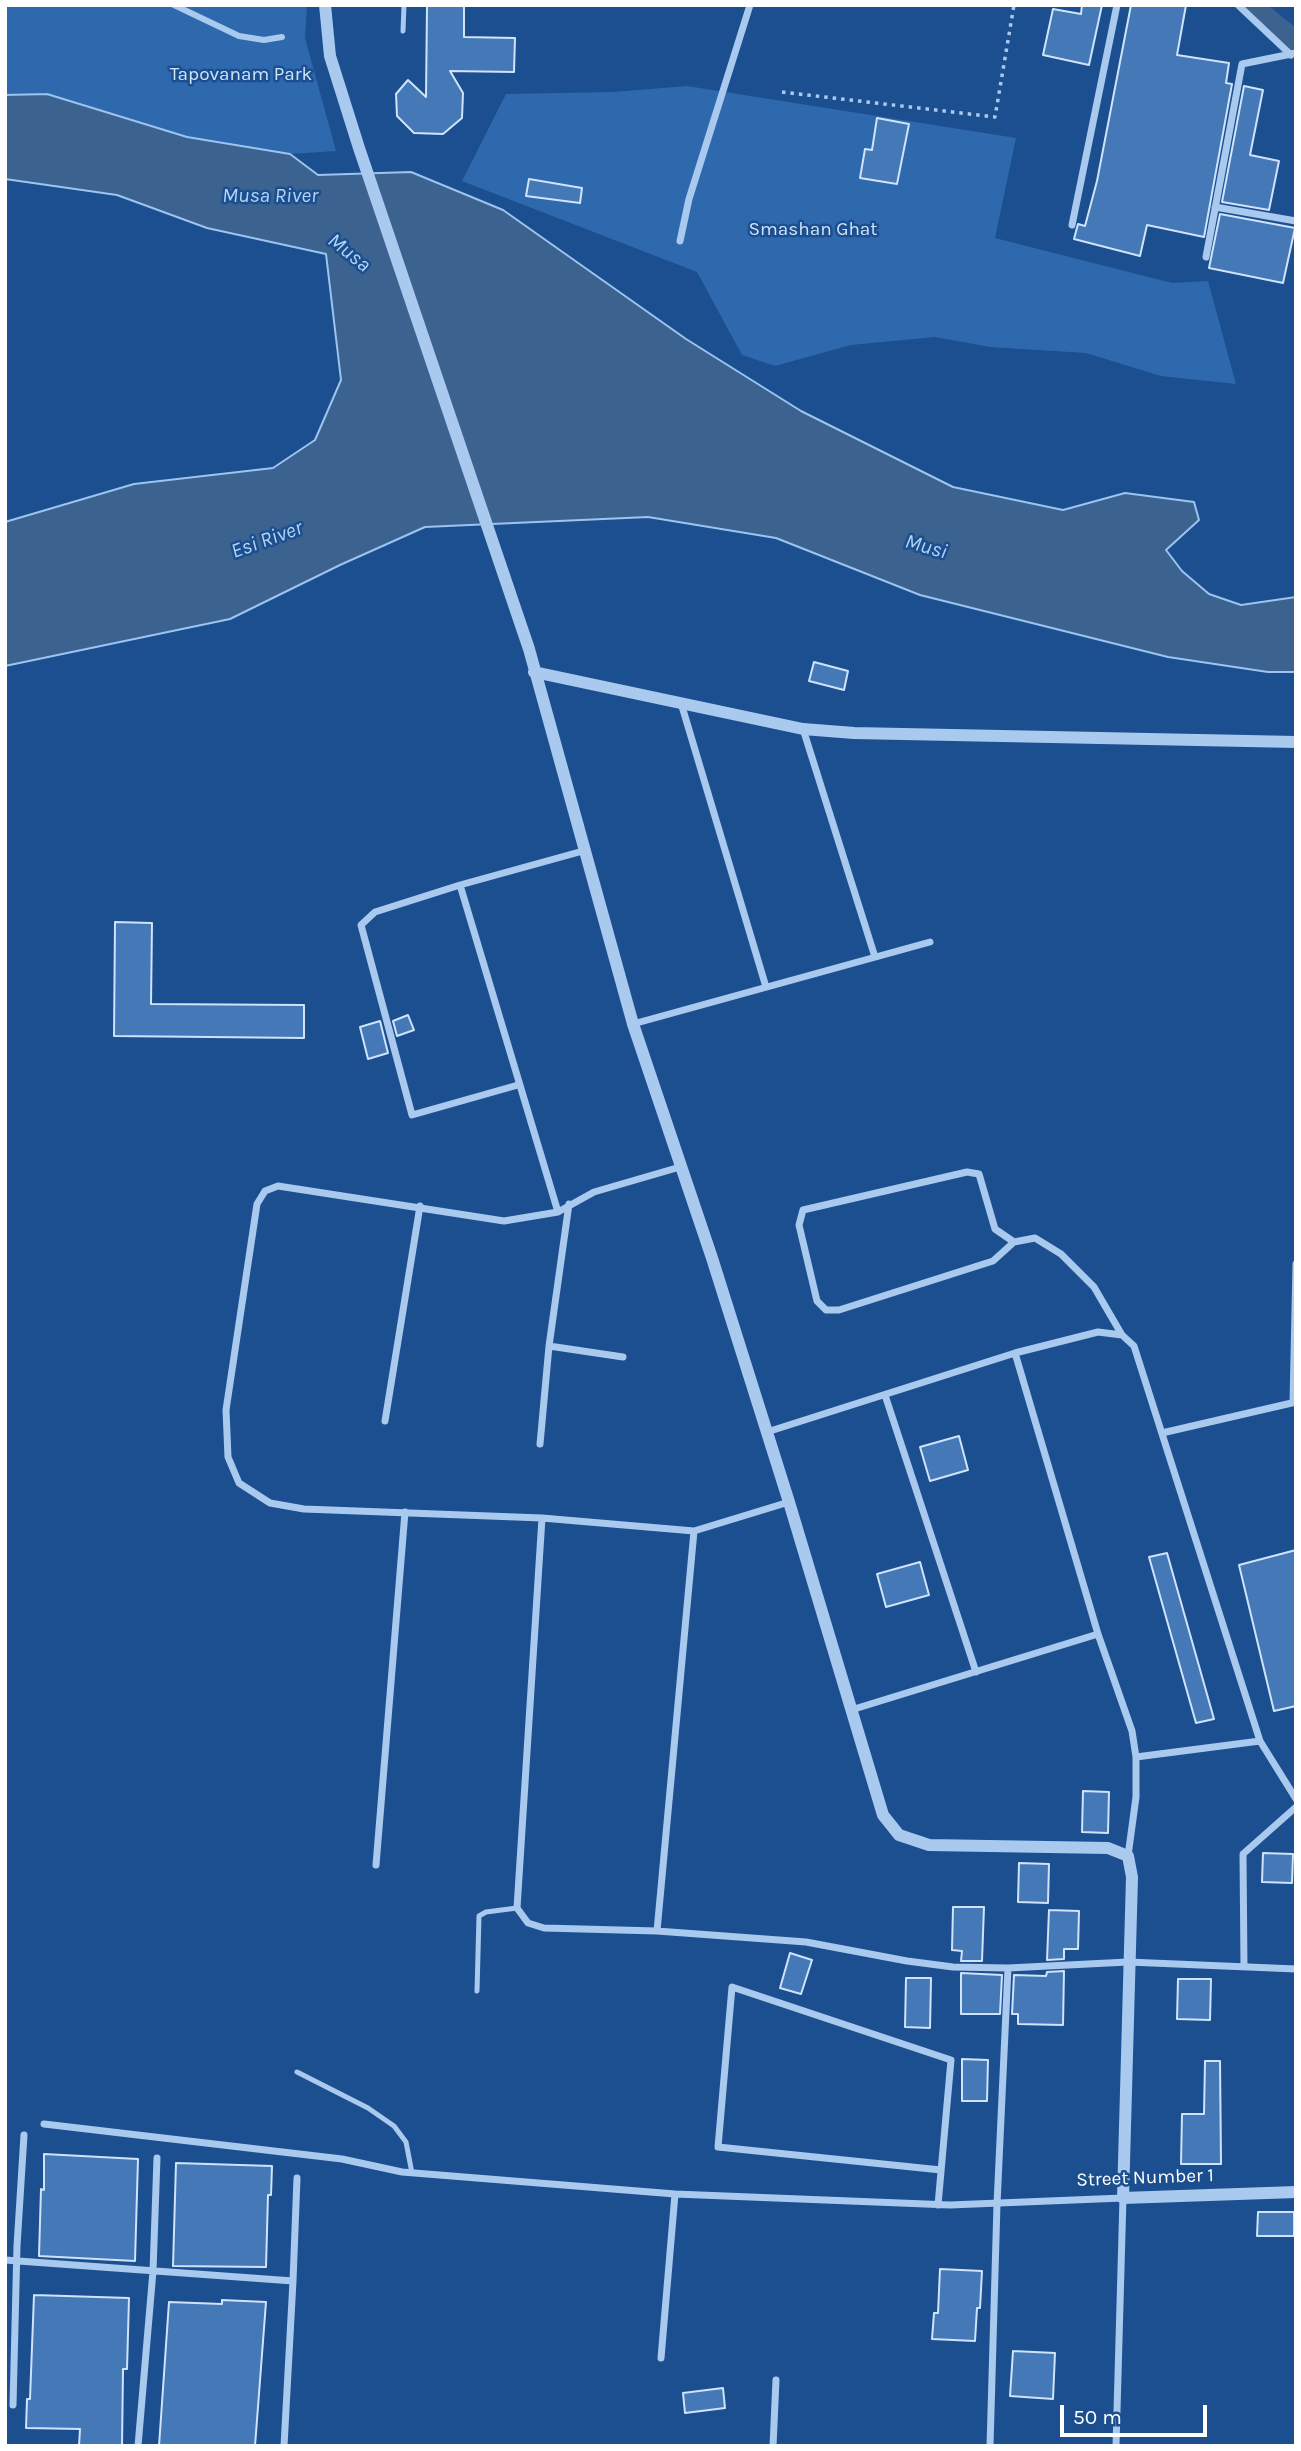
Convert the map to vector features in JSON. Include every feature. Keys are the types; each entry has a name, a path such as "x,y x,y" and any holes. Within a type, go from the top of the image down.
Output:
{"street":[{"path":"174,5 239,36 264,40 282,37"},
{"path":"325,5 330,56 529,649 633,1024 767,1432 883,1815 900,1835 929,1845 1108,1848 1128,1856"},
{"path":"680,241 688,199 750,5"},
{"path":"1072,225 1117,5"},
{"path":"1238,5 1294,54"},
{"path":"1206,257 1242,64 1294,54"},
{"path":"1215,207 1296,221"},
{"path":"534,672 803,729 854,733 1296,742"},
{"path":"680,702 766,987"},
{"path":"803,729 875,957"},
{"path":"518,1085 412,1115 361,925 374,912 583,851"},
{"path":"460,885 558,1212"},
{"path":"633,1024 930,942"},
{"path":"680,1167 594,1192 558,1212 504,1221 278,1186 265,1191 257,1204 226,1410 228,1458 239,1483 271,1503 304,1509 542,1518 694,1531 789,1502"},
{"path":"1014,1242 995,1229 979,1174 967,1172 803,1210 799,1225 817,1301 826,1310 839,1310 993,1261 1014,1242 1035,1238 1061,1254 1094,1287 1122,1335 1134,1346 1260,1741 1296,1800"},
{"path":"540,1444 549,1346 569,1204"},
{"path":"385,1421 420,1206"},
{"path":"1162,1433 1294,1402 1296,1264"},
{"path":"767,1432 1015,1353 1098,1332 1122,1335"},
{"path":"549,1346 623,1357"},
{"path":"1015,1353 1098,1634 1132,1731 1136,1757 1136,1797 1128,1856 1132,1877 1116,2446"},
{"path":"885,1395 976,1672"},
{"path":"376,1865 405,1511"},
{"path":"542,1518 517,1908 528,1923 544,1928 657,1931 806,1942 953,1967 1008,1968 1128,1962 1296,1969"},
{"path":"657,1931 694,1531"},
{"path":"851,1710 1098,1634"},
{"path":"1136,1757 1260,1741"},
{"path":"1244,1967 1243,1854 1296,1807"},
{"path":"990,2446 997,2204 1008,1968"},
{"path":"938,2205 951,2060 732,1987 718,2147 941,2170"},
{"name":"Street Number 1","path":"44,2124 342,2159 412,2173 675,2194 938,2205 1296,2192"},
{"path":"13,2405 24,2136"},
{"path":"138,2446 153,2271 157,2158"},
{"path":"285,2446 297,2178"},
{"path":"661,2358 675,2194"},
{"path":"5,2260 293,2281"},
{"path":"773,2446 776,2380"}],"lane":[{"path":"403,31 404,5"},
{"path":"477,1991 479,1916 486,1912 517,1908"},
{"path":"298,2072 368,2108 394,2126 406,2142 412,2173"}],"path":[{"path":"782,92 995,117 1014,5"}],"green space":[{"name":"Tapovanam Park","path":"5,5 307,5 305,38 336,151 290,154 187,137 47,94 5,95"},
{"name":"Smashan Ghat","path":"687,86 1016,138 995,238 1172,283 1208,281 1236,384 1161,376 1086,353 990,347 935,337 851,345 775,366 742,355 697,272 462,181 506,94 613,92"}],"water":[{"path":"47,94 187,137 290,154 318,175 411,172 503,210 686,339 801,411 953,487 1063,510 1125,493 1194,502 1199,520 1166,550 1182,571 1209,594 1241,605 1296,597 1296,672 1268,672 1168,657 920,595 776,538 648,517 425,527 230,619 5,666 5,522 134,484 273,468 315,440 341,380 326,254 207,228 117,195 5,179 5,95"}],"building":[{"path":"427,5 464,5 464,37 515,38 514,72 450,71 463,93 462,118 443,134 414,133 397,116 396,94 408,80 426,97"},
{"path":"1082,5 1102,5 1089,65 1043,55 1053,9 1081,14"},
{"path":"1131,5 1186,5 1177,55 1229,63 1226,83 1232,84 1204,237 1147,225 1140,256 1074,239 1078,224 1085,226 1097,181"},
{"path":"1244,86 1263,90 1250,155 1279,161 1269,210 1222,202"},
{"path":"877,118 909,124 897,184 860,178 865,149 872,150"},
{"path":"529,179 582,188 580,203 526,196"},
{"path":"1220,214 1295,228 1283,283 1209,268"},
{"path":"814,662 848,671 844,690 809,681"},
{"path":"115,922 152,923 151,1004 304,1005 304,1038 114,1036"},
{"path":"408,1015 414,1030 397,1036 393,1021"},
{"path":"380,1021 388,1053 368,1059 360,1027"},
{"path":"959,1436 968,1470 930,1481 920,1447"},
{"path":"1296,1550 1296,1706 1274,1711 1239,1565"},
{"path":"1167,1553 1214,1719 1196,1723 1149,1557"},
{"path":"920,1562 929,1595 886,1607 877,1574"},
{"path":"1083,1791 1109,1792 1108,1833 1082,1832"},
{"path":"1263,1853 1293,1854 1292,1883 1262,1882"},
{"path":"1019,1863 1049,1864 1048,1903 1018,1902"},
{"path":"953,1907 984,1907 982,1961 961,1961 962,1951 952,1950"},
{"path":"1049,1910 1079,1911 1078,1949 1064,1949 1064,1959 1047,1960"},
{"path":"790,1953 812,1960 801,1994 780,1988"},
{"path":"1064,1971 1063,2025 1018,2024 1018,2014 1012,2014 1014,1975 1046,1976 1047,1972"},
{"path":"961,1973 1002,1975 1000,2014 961,2014"},
{"path":"906,1978 931,1978 930,2028 905,2027"},
{"path":"1178,1979 1211,1979 1210,2020 1177,2019"},
{"path":"962,2059 988,2060 987,2101 962,2101"},
{"path":"1205,2061 1220,2061 1221,2164 1181,2164 1182,2114 1204,2114"},
{"path":"44,2154 138,2159 135,2261 39,2256"},
{"path":"176,2163 272,2166 271,2195 268,2195 266,2267 173,2266"},
{"path":"1258,2212 1294,2212 1294,2236 1257,2236"},
{"path":"940,2269 982,2271 975,2341 932,2339 934,2313 938,2313"},
{"path":"34,2295 129,2298 127,2369 123,2369 122,2446 79,2446 80,2429 26,2428 27,2399 30,2399"},
{"path":"222,2300 266,2302 255,2446 159,2446 169,2302 222,2304"},
{"path":"1013,2351 1055,2353 1053,2399 1010,2396"},
{"path":"723,2388 725,2408 685,2413 683,2393"}],"waterway":[{"path":"1251,5 1296,44"}],"water label":[{"name":"Musa River","path":"270,196"},
{"name":"Musa","path":"349,253"},
{"name":"Esi River","path":"267,540"},
{"name":"Musi","path":"926,547"}]}
